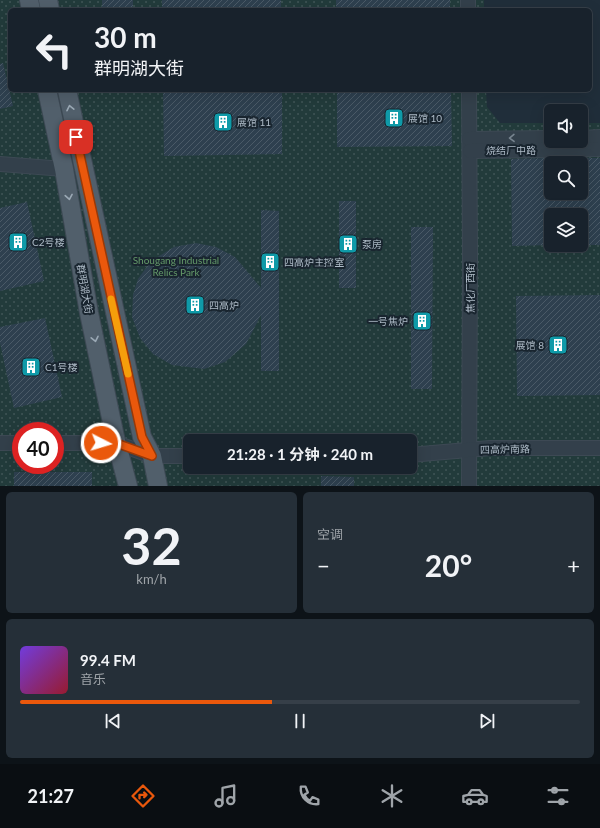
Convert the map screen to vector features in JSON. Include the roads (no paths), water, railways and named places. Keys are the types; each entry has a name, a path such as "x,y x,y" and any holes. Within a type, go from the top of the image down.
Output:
{"main road":[{"name":"群明湖大街","path":"47,92 64,169 89,313 116,443 128,486"},
{"path":"66,92 142,437 152,456 158,486"}],"street":[{"name":"焦化厂西街","path":"469,92 469,486"},
{"path":"588,138 600,137"},
{"name":"烧结厂中路","path":"469,145 544,139"},
{"name":"烧结厂中路","path":"469,145 600,149"},
{"path":"0,164 64,169"},
{"path":"0,443 12,443"},
{"path":"64,443 116,443 152,456 183,456"},
{"name":"四高炉南路","path":"417,454 490,448 600,448"}],"place":[{"name":"展馆 10","path":"394,118"},
{"name":"展馆 11","path":"223,122"},
{"name":"C2号楼","path":"18,242"},
{"name":"泵房","path":"348,244"},
{"name":"四高炉主控室","path":"270,262"},
{"name":"四高炉","path":"195,305"},
{"name":"一号焦炉","path":"422,321"},
{"name":"展馆 8","path":"558,345"},
{"name":"C1号楼","path":"31,367"}],"park label":[{"name":"Shougang Industrial Relics Park","path":"176,266"}]}
